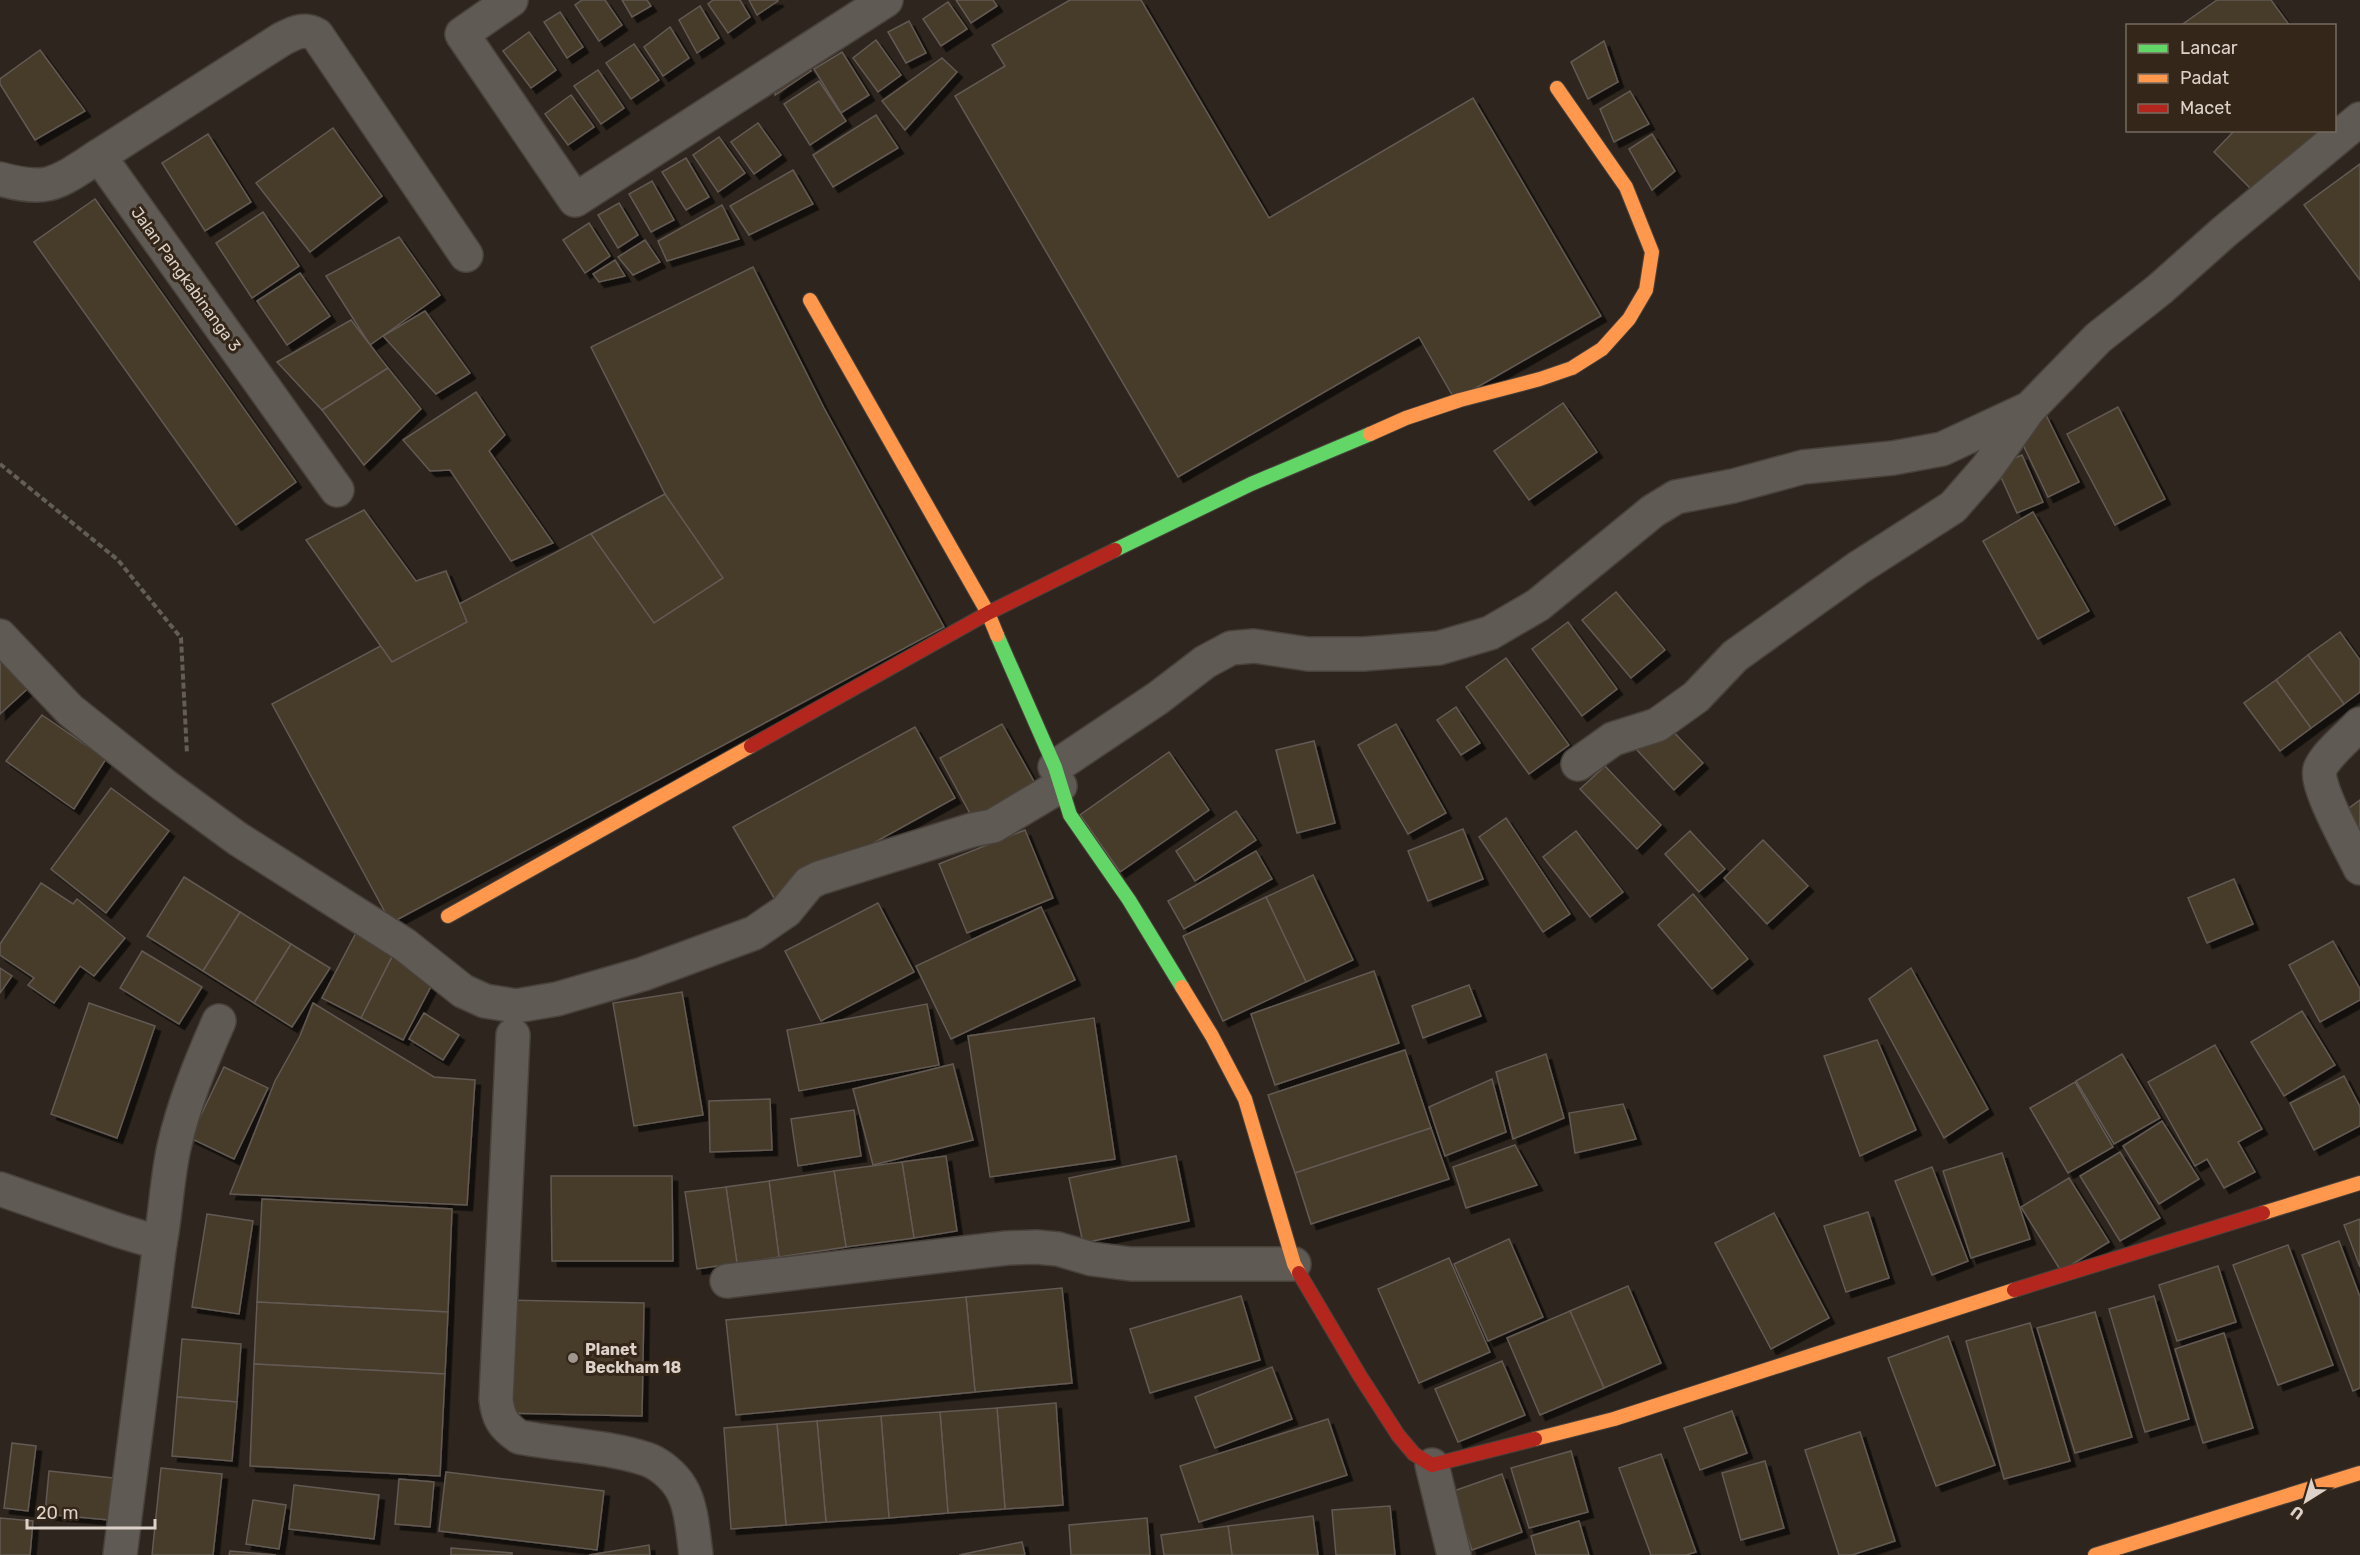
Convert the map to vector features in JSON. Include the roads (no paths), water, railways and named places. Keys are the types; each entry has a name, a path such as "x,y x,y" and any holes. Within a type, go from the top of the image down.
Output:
{"main road":[{"path":"448,916 987,613 1251,484 1406,418 1572,368 1602,349 1629,319 1646,290 1652,252 1626,187 1557,88"},
{"path":"810,300 987,613 1058,777 1070,815 1129,900 1212,1036 1245,1099 1294,1264 1398,1436 1414,1454 1432,1465 1625,1416 2034,1284 2360,1183"},
{"path":"2096,1555 2162,1545 2360,1473"}],"street":[{"path":"512,0 462,34 575,200 886,0"},
{"path":"0,179 35,186 56,183 282,39 298,32 310,31 317,35 466,255"},
{"path":"1578,764 1613,739 1657,725 1696,697 1735,656 1857,568 1953,507 1987,468 2030,408 2098,338 2160,289 2224,232 2360,119"},
{"name":"Jalan Pangkabinanga 3","path":"99,156 337,490"},
{"path":"0,636 70,710 164,785 238,839 405,945 463,991 485,1001 516,1006 557,999 643,974 754,933 786,911 809,884 819,878 972,830 993,826 1205,662 1231,648 1254,646 1308,654 1362,654 1439,648 1491,633 1538,605 1653,511 1676,497 1733,486 1803,467 1893,458 1942,449 2030,408"},
{"path":"2360,724 2321,766 2318,777 2360,868"},
{"path":"120,1555 173,1150 189,1091 219,1021"},
{"path":"513,1035 496,1399 498,1417 519,1437 639,1457 671,1474 682,1489 696,1555"},
{"path":"0,1189 160,1243"},
{"path":"727,1281 1007,1248 1036,1247 1058,1249 1092,1259 1131,1264 1294,1264"},
{"path":"1432,1465 1454,1555"}],"place":[{"name":"Planet Beckham 18","path":"573,1358"}]}
